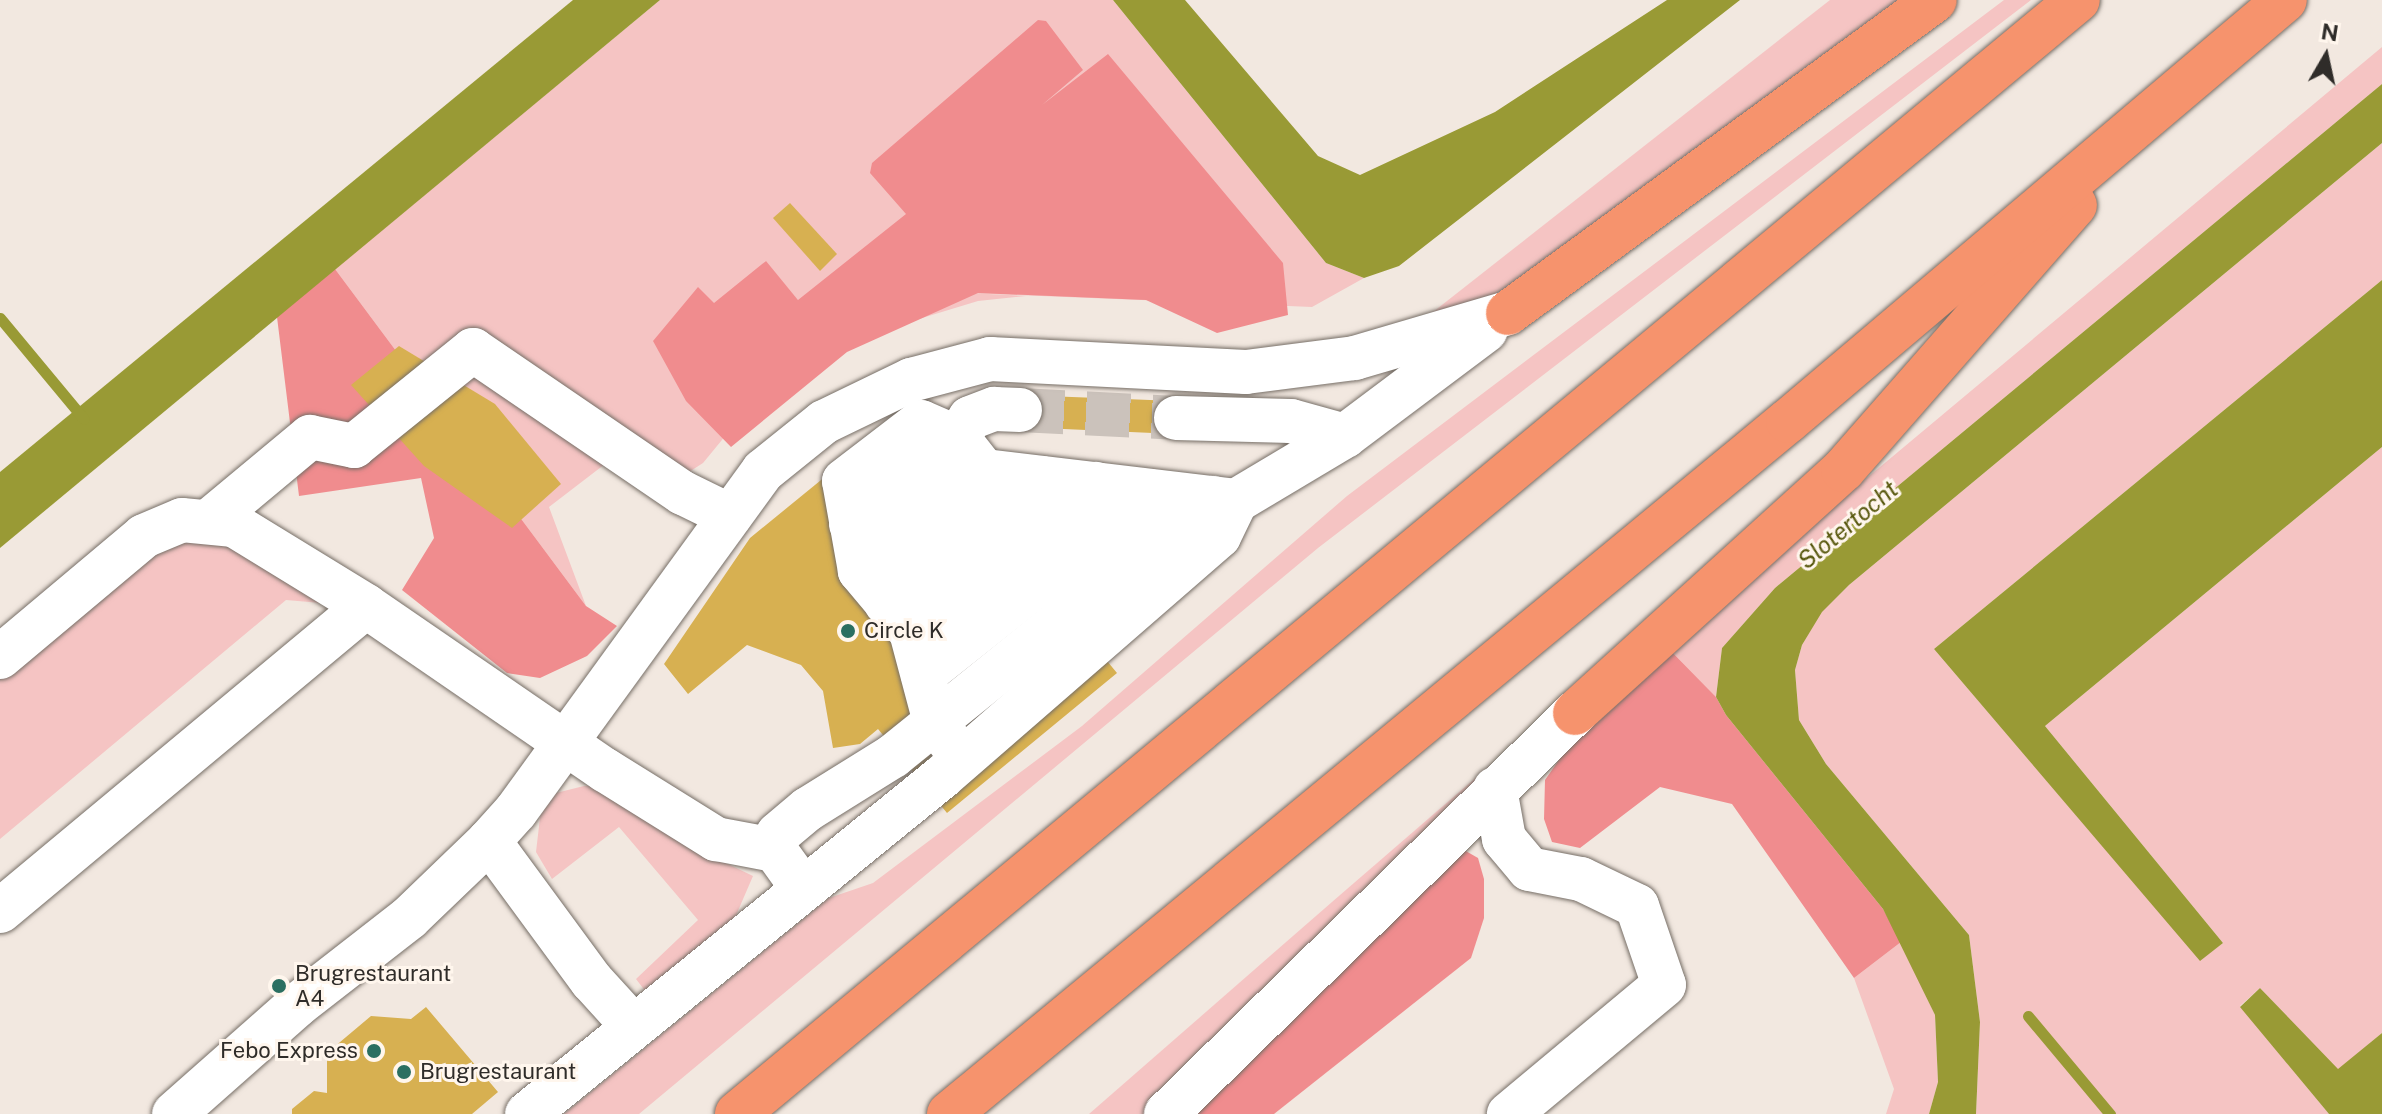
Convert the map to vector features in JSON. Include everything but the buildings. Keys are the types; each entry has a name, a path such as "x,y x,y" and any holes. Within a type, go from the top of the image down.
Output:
{"highway":[{"path":"1508,313 1935,0"},
{"path":"737,1114 2078,0"},
{"path":"949,1114 1788,421 2285,0"},
{"path":"1575,713 1843,470 2175,91"}],"lane":[{"path":"775,850 778,834 808,809 861,772 877,768 1224,500 1345,436 1508,313"},
{"path":"174,1114 296,1006 409,918 489,841 566,743 763,471 824,422 911,380 990,359 1246,372 1355,358 1508,313"},
{"path":"208,522 310,437 354,446 473,350 683,493 730,516"},
{"path":"885,602 971,455 970,418 994,409 1020,410"},
{"path":"1176,418 1291,421 1345,436"},
{"path":"962,758 935,722 923,675 885,602 851,524 844,481 921,422 971,455 1044,478 1224,500"},
{"path":"851,524 971,455"},
{"path":"885,602 1044,478"},
{"path":"885,602 1096,484"},
{"path":"923,675 1154,492"},
{"path":"527,1114 801,886 823,875 1219,536 1224,500"},
{"path":"0,657 144,536 182,520 234,525 366,606 566,743 716,839 775,850 801,886"},
{"path":"0,911 366,606"},
{"path":"1166,1114 1575,713"},
{"path":"1495,789 1504,839 1529,869 1581,879 1637,906 1657,951 1664,985 1509,1114"},
{"path":"489,841 592,981 633,1026"}],"shaded area":[{"path":"573,0 660,0 0,548 0,472"},
{"path":"660,0 1113,0 1326,263 1364,278 1312,307 969,293 1026,296 978,301 899,325 840,350 765,261 740,418 703,463 689,472 635,441 549,507 586,606 335,269"},
{"path":"1113,0 1185,0 1318,156 1360,175 1495,112 1667,0 1740,0 1399,266 1364,278 1326,263"},
{"path":"1830,0 1901,0 1559,255 1487,301 1419,323"},
{"path":"2004,0 2031,0 1318,548 639,1114 564,1114 829,898 873,883 1082,726 1347,496"},
{"path":"1038,20 1046,21 1083,70 1042,105 1108,54 1283,263 1288,315 1217,333 1146,300 978,293 847,352 731,447 686,401 653,341 698,287 714,303 766,261 798,300 906,214 870,173 872,163"},
{"path":"2382,47 2382,84 1775,588 1722,648 1716,697 1666,646"},
{"path":"2382,84 2382,143 1849,585 1822,612 1802,645 1795,670 1799,720 1826,764 1969,935 1980,1022 1976,1114 1929,1114 1938,1082 1935,1015 1883,909 1726,715 1716,697 1722,648 1775,588"},
{"path":"2382,143 2382,280 1934,649 2200,960 2223,943 2045,726 2382,447 2382,1033 2338,1070 2260,988 2240,1006 2329,1114 1976,1114 1980,1022 1969,935 1826,764 1799,720 1795,670 1802,645 1821,612 1849,585"},
{"path":"335,269 586,606 617,626 587,656 540,678 507,673 402,590 434,538 421,478 299,496 277,317"},
{"path":"2382,280 2382,447 2045,726 2223,943 2200,961 1934,649"},
{"path":"218,537 321,603 286,600 0,839 0,677 154,547"},
{"path":"1716,570 1147,1114 1089,1114 1332,902"},
{"path":"1666,646 1716,697 1726,715 1883,909 1901,942 1854,978 1732,804 1660,787 1580,848 1552,842 1544,819 1545,780 1568,747"},
{"path":"584,786 605,786 705,853 753,876 731,927 646,992 636,979 698,920 619,827 552,879 536,852 541,809 556,793"},
{"path":"1464,850 1478,858 1484,879 1484,918 1471,958 1274,1114 1188,1114"},
{"path":"1901,942 1935,1015 1938,1082 1929,1114 1886,1114 1894,1089 1854,978"},
{"path":"2260,988 2338,1069 2382,1033 2382,1114 2329,1114 2240,1007"}],"waterway":[{"path":"0,318 84,419"},
{"path":"2028,1016 2110,1114"}],"tunnel":[{"path":"1020,410 1176,418"}],"place":[{"name":"Circle K","path":"848,631"},
{"name":"Brugrestaurant A4","path":"279,986"},
{"name":"Febo Express","path":"374,1051"},
{"name":"Brugrestaurant","path":"404,1072"}],"water label":[{"name":"Slotertocht","path":"1848,525"}]}
